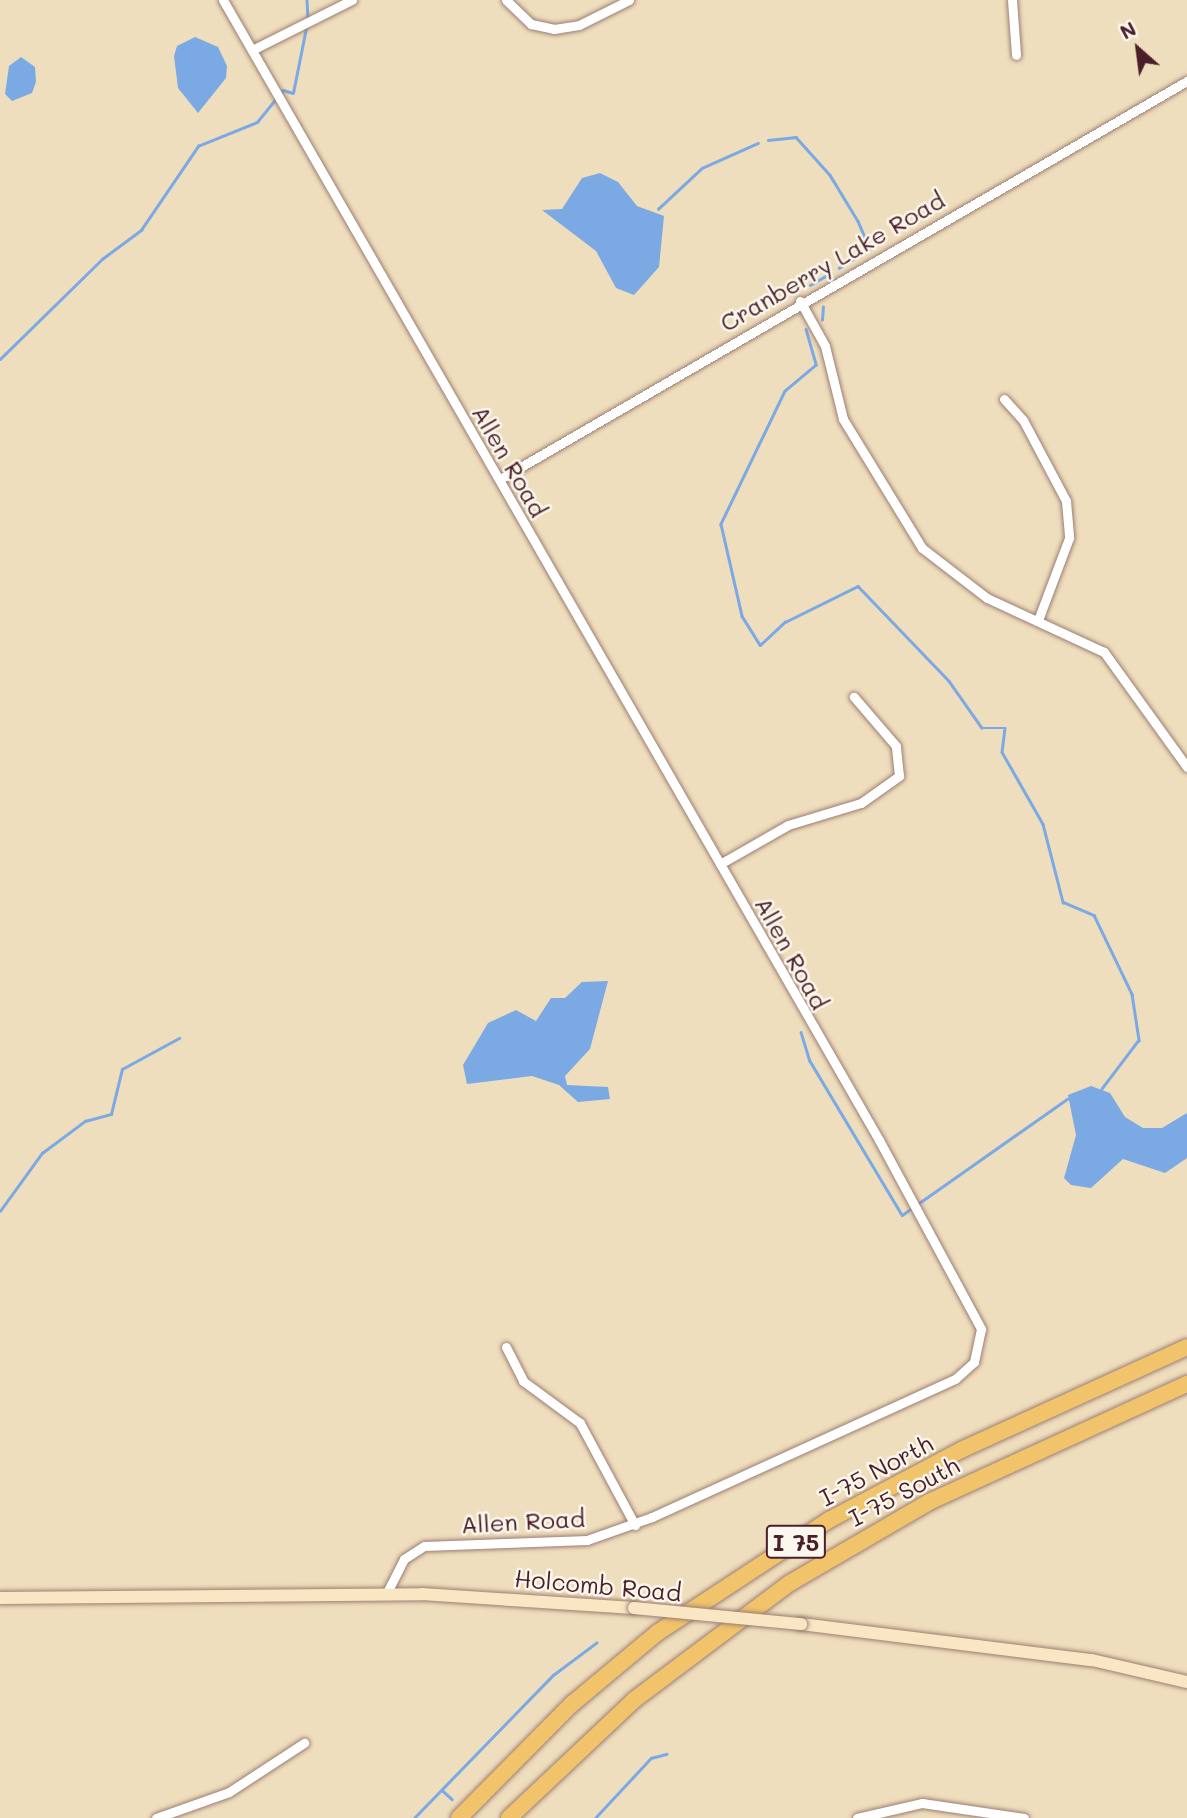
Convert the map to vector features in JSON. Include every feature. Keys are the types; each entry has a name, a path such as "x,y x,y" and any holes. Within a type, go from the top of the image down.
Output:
{"highway":[{"name":"I-75 North","path":"459,1818 572,1704 657,1633 829,1520 961,1450 1187,1347"},
{"name":"I-75 South","path":"509,1818 634,1700 790,1583 929,1502 1187,1384"}],"street":[{"name":"Allen Road","path":"223,0 972,1304 981,1347 955,1379 635,1525 558,1543 424,1546 404,1559 386,1594"},
{"path":"252,50 352,0"},
{"path":"506,0 531,24 554,29 579,25 629,0"},
{"path":"1012,0 1016,55"},
{"name":"Cranberry Lake Road","path":"500,479 800,301 1187,81"},
{"path":"800,301 825,346 843,419 909,530 952,575 1038,620 1094,645 1118,666 1187,767"},
{"path":"1004,399 1023,420 1066,501 1069,538 1038,620"},
{"path":"720,864 788,825 861,803 899,776 896,746 854,697"},
{"path":"506,1347 523,1381 580,1423 635,1525"},
{"name":"Holcomb Road","path":"0,1598 386,1594 634,1608 801,1624 1092,1660 1187,1682"},
{"path":"156,1818 229,1792 290,1758 304,1743"},
{"path":"857,1818 922,1803 1024,1818"}],"water":[{"path":"195,37 218,47 227,66 226,78 198,113 178,88 174,56 177,46"},
{"path":"21,57 35,67 36,82 32,93 12,101 5,94 9,66"},
{"path":"600,173 618,182 637,206 664,216 659,267 634,295 616,288 596,251 542,210 562,209 582,178"},
{"path":"608,981 590,1049 565,1076 567,1085 608,1087 610,1099 578,1102 559,1085 532,1076 467,1084 463,1065 488,1023 516,1010 536,1021 551,998 565,998 582,982"},
{"path":"1091,1086 1110,1093 1125,1117 1143,1128 1162,1128 1187,1113 1187,1158 1165,1173 1123,1159 1091,1188 1071,1185 1064,1178 1076,1135 1068,1095"}],"waterway":[{"path":"307,0 308,21"},
{"path":"0,359 102,259 141,230 198,146 257,122 283,90 293,93 306,28"},
{"path":"768,140 796,137 830,175 858,221 870,249 840,268"},
{"path":"658,209 702,168 758,143"},
{"path":"810,285 831,273"},
{"path":"822,320 823,307"},
{"path":"806,329 816,365 785,391 721,524 742,616 760,645 785,622 858,586 949,681 982,728 1005,728 1002,752 1043,824 1063,902 1094,915 1132,994 1139,1040 1102,1089"},
{"path":"801,1032 810,1061 902,1215 1067,1099"},
{"path":"0,1211 42,1153 85,1121 111,1114 122,1069 179,1038"},
{"path":"414,1818 553,1675 596,1643"},
{"path":"595,1818 651,1758 666,1754"},
{"path":"443,1791 452,1799"}]}
